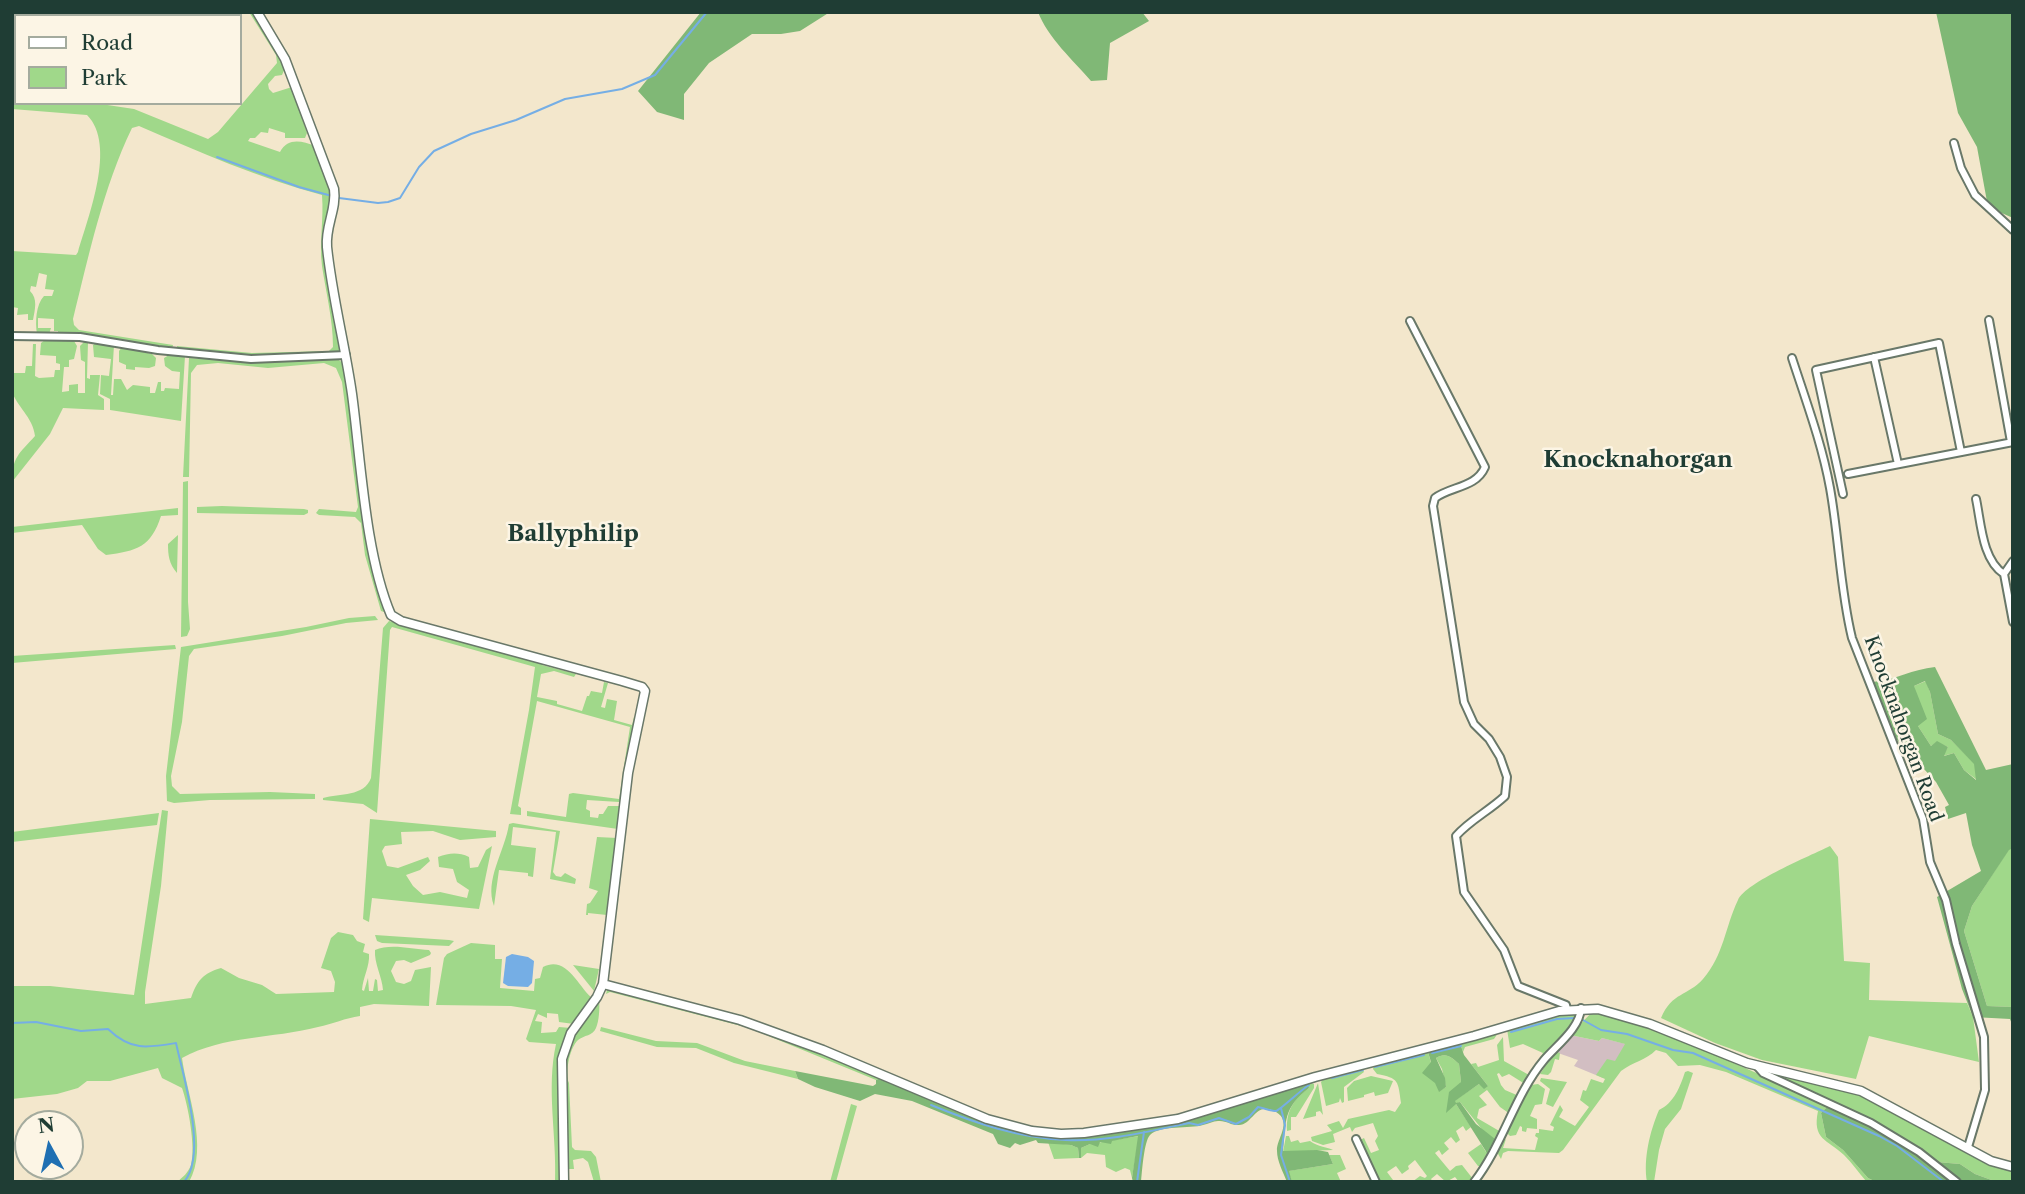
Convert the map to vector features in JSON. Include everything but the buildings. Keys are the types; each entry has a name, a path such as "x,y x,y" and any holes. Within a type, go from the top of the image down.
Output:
{"street":[{"path":"257,12 285,59 334,189 335,204 327,229 327,244 346,355 372,544 391,615 401,621 622,681 642,687 645,691 628,773 603,984 571,1033 562,1059 564,1182"},
{"path":"1954,143 1961,168 1975,195 2013,230"},
{"path":"1848,474 2012,442 1989,320"},
{"path":"1410,321 1485,467 1483,472 1468,484 1441,493 1435,498 1433,506 1464,702 1474,724 1489,739 1500,757 1507,777 1505,796 1489,811 1466,825 1456,836 1464,892 1499,943 1518,986 1566,1005 1567,1009"},
{"path":"12,336 80,337 158,350 251,359 346,355"},
{"path":"1843,494 1816,370 1939,343 1961,452"},
{"path":"1874,357 1898,464"},
{"name":"Knocknahorgan Road","path":"1792,358 1821,450 1830,489 1845,607 1852,638 1923,819 1930,862 1946,900 1956,944 1984,1037 1985,1090 1968,1147"},
{"path":"1976,499 1989,554 1998,570 2004,574"},
{"path":"2013,561 2004,574 2013,622"},
{"path":"603,984 751,1024 833,1054 987,1119 1032,1131 1062,1134 1111,1130 1178,1119 1305,1080 1567,1009 1581,1008 1609,1012 1643,1022 1756,1065 1861,1091 1991,1161 2013,1167"},
{"path":"1474,1182 1493,1154 1534,1074 1578,1021 1581,1008"},
{"path":"1756,1065 1763,1073 1871,1123 1919,1152 1958,1182"},
{"path":"1356,1139 1376,1182"}],"shaded area":[{"path":"1570,1035 1599,1041 1602,1038 1634,1046 1603,1078 1574,1066 1578,1060 1558,1053"}],"green space":[{"path":"249,12 254,12 275,45 285,68 282,75 275,76 268,84 269,89 273,93 292,87 307,133 305,138 285,138 285,133 269,128 268,133 261,132 248,141 280,152 291,142 315,146 333,196 324,232 342,352 251,356 177,350 177,346 252,353 329,351 333,347 331,316 321,257 322,195 252,173 139,126 132,128 113,174 73,319 79,330 173,345 172,349 77,334 58,334 58,331 54,331 54,319 38,318 38,328 51,328 49,334 37,334 36,319 39,304 44,296 52,296 54,290 45,289 47,275 39,273 36,287 31,286 30,291 35,301 33,320 28,320 28,314 17,315 18,308 12,307 12,251 76,255 98,182 100,144 96,128 87,115 12,109 12,95 14,105 107,105 134,109 208,139 218,132 277,63 276,55"},
{"path":"701,12 830,12 800,31 752,34 709,63 684,94 684,120 657,112 638,91"},
{"path":"1038,12 1142,12 1149,21 1110,43 1107,80 1091,81 1054,40"},
{"path":"1936,12 2013,12 2013,218 1988,207 1977,147 1958,113"},
{"path":"45,340 74,341 77,346 74,359 69,360 69,367 64,367 62,392 69,391 69,385 78,384 78,393 85,393 85,362 81,360 80,346 88,342 87,378 90,379 90,375 100,375 98,395 104,399 104,410 63,408 50,434 12,482 15,461 35,436 31,423 12,391 12,368 13,373 25,373 26,366 32,366 33,344 36,344 35,376 54,377 55,370 60,370 60,364 56,363 56,356 40,355 41,343"},
{"path":"93,345 114,345 111,395 114,379 121,379 127,390 133,385 150,387 150,393 155,393 158,382 161,382 161,391 165,388 179,389 180,372 165,366 164,358 169,355 185,356 181,421 110,410 110,399 100,394 101,375 109,376 111,359 94,357"},
{"path":"122,347 152,354 156,358 155,366 126,369 126,365 119,362 119,351"},
{"path":"189,358 267,362 336,358 343,363 384,612 381,611 365,555 361,523 355,517 316,513 319,509 356,512 358,507 342,382 336,368 324,363 268,368 218,363 197,365 191,373 189,477 183,477"},
{"path":"188,481 190,629 187,636 181,637 183,482"},
{"path":"197,507 304,509 308,510 308,513 197,513"},
{"path":"178,508 178,515 161,516 153,535 141,546 106,555 98,549 82,525 12,533 12,527"},
{"path":"178,535 177,573 172,566 168,544"},
{"path":"375,616 378,620 194,649 189,656 182,722 171,776 172,786 180,794 270,792 315,794 315,799 167,801 166,776 181,647 349,618"},
{"path":"389,621 542,662 542,665 576,674 574,677 554,671 541,674 537,697 557,701 557,704 582,711 591,691 602,693 604,682 608,683 601,707 605,708 607,699 617,701 614,720 632,725 634,717 637,717 622,800 587,800 586,809 590,811 590,817 598,818 608,806 621,806 618,829 527,816 527,811 566,817 569,794 573,793 619,799 630,727 537,701 518,806 521,808 521,815 510,814 535,667 392,627 377,813 363,804 323,800 357,791 368,784 371,778 383,628"},
{"path":"175,645 176,649 12,663 12,656"},
{"path":"1935,667 1986,770 2013,764 2013,848 2009,850 1972,906 1964,931 1987,1006 2013,1007 2013,1027 2010,1019 1973,1017 1962,989 1937,897 1981,871 1972,845 1966,813 1948,819 1945,807 1949,805 1936,782 1886,728 1873,682","holes":["1925,681 1930,692 1938,734 1951,740 1974,764 1976,780 1964,770 1954,753 1944,756 1948,747 1937,741 1931,746 1918,726 1927,719 1914,686"]},
{"path":"1926,681 1938,734 1951,740 1975,764 1977,780 1964,770 1954,753 1943,756 1948,747 1937,742 1931,746 1918,726 1914,686"},
{"path":"162,810 168,811 145,1004 191,998 202,978 221,968 239,978 262,985 276,994 334,992 335,982 331,971 321,968 331,938 338,932 353,935 357,941 365,944 363,952 369,954 369,958 362,990 364,991 368,978 369,991 373,991 375,979 378,991 383,990 375,950 401,947 429,950 431,953 411,963 396,961 391,971 396,982 404,984 411,981 415,970 431,967 429,1006 374,1004 360,1007 360,1016 301,1031 214,1045 182,1058 197,1137 195,1168 189,1182 177,1182 191,1165 193,1148 184,1095 182,1088 162,1078 158,1068 110,1081 87,1081 78,1088 57,1094 12,1099 12,986 50,986 134,995"},
{"path":"159,813 157,825 12,842 12,832"},
{"path":"370,819 496,831 496,837 460,840 433,831 401,832 402,844 385,846 382,851 387,866 398,868 428,857 430,861 420,870 406,875 423,895 440,892 467,898 469,890 457,882 453,869 439,867 438,857 461,854 469,857 470,868 478,867 486,850 492,846 479,909 372,898 369,922 363,919"},
{"path":"509,824 560,831 553,872 556,876 561,877 565,873 576,879 575,884 550,879 556,832 513,827 511,845 536,848 533,877 528,876 528,873 499,870 494,906 493,876"},
{"path":"597,837 617,838 607,915 586,915 587,904 598,891 589,888"},
{"path":"1830,846 1838,857 1844,961 1870,963 1869,1000 1967,1003 1973,1017 1979,1062 1869,1036 1856,1079 1762,1060 1715,1043 1661,1018 1670,1003 1697,984 1710,970 1743,893 1765,878"},
{"path":"2013,848 2013,1007 1987,1006 1964,931 1972,906 2009,849"},
{"path":"375,935 454,941 449,946 382,943 377,941"},
{"path":"471,943 495,945 495,959 502,959 500,988 534,991 535,979 540,978 543,967 551,964 559,965 571,974 593,999 574,1024 559,1022 558,1014 547,1013 547,1018 538,1014 535,1021 542,1022 541,1033 556,1032 559,1027 571,1028 558,1068 560,1182 555,1182 552,1095 556,1044 529,1042 526,1039 536,1010 511,1006 436,1005 444,958"},
{"path":"573,965 599,969 594,991"},
{"path":"610,988 707,1013 806,1046 882,1077 876,1080 749,1028 610,992 606,994"},
{"path":"599,1000 596,1028 593,1033 580,1038 575,1044 567,1073 572,1147 575,1150 591,1151 596,1157 601,1182 594,1182 588,1162 583,1158 573,1160 574,1169 566,1169 563,1068 571,1040"},
{"path":"1593,1011 1643,1023 1829,1105 1821,1113 1826,1137 1843,1150 1868,1178 1876,1182 1866,1181 1844,1155 1822,1138 1817,1128 1818,1111 1726,1072 1700,1065 1678,1066 1666,1053 1656,1050 1621,1071 1559,1153 1508,1151 1503,1153 1501,1159 1497,1152 1506,1139 1503,1148 1535,1150 1538,1138 1536,1133 1539,1133 1539,1129 1553,1131 1554,1127 1550,1125 1560,1105 1563,1110 1559,1117 1575,1126 1589,1107 1580,1100 1583,1090 1586,1091 1591,1079 1603,1083 1605,1079 1596,1075 1607,1059 1615,1061 1625,1044 1602,1038 1599,1041 1570,1035"},
{"path":"1562,1013 1574,1013 1577,1017 1535,1067 1525,1084 1509,1074 1502,1077 1497,1074 1505,1090 1519,1096 1510,1114 1500,1107 1487,1090 1479,1096 1487,1105 1479,1109 1477,1118 1501,1132 1482,1167 1478,1166 1468,1153 1481,1144 1486,1152 1485,1133 1460,1102 1456,1104 1471,1127 1466,1131 1463,1126 1456,1131 1460,1140 1456,1143 1451,1137 1444,1143 1449,1149 1442,1155 1439,1150 1435,1153 1450,1171 1462,1165 1473,1179 1471,1182 1459,1182 1455,1177 1446,1182 1437,1174 1431,1179 1433,1182 1412,1182 1420,1176 1427,1176 1415,1160 1402,1174 1396,1166 1387,1172 1392,1182 1378,1182 1360,1140 1364,1138 1371,1153 1379,1150 1373,1123 1355,1128 1352,1132 1350,1127 1333,1134 1335,1142 1323,1145 1312,1141 1311,1137 1332,1131 1327,1125 1339,1121 1343,1128 1348,1119 1389,1110 1395,1112 1401,1103 1398,1085 1390,1077 1377,1074 1373,1069 1374,1065 1498,1033 1494,1039 1465,1047 1463,1052 1460,1043 1428,1052 1439,1091 1446,1087 1436,1058 1443,1055 1451,1057 1459,1064 1461,1082 1454,1101 1479,1084 1488,1086 1471,1064 1476,1063 1478,1067 1499,1060 1497,1045 1503,1037 1504,1061 1529,1075 1543,1053 1523,1044 1510,1048 1507,1029"},
{"path":"601,1027 656,1041 697,1043 745,1061 795,1071 798,1079 734,1063 696,1048 657,1047 600,1031"},
{"path":"1460,1043 1464,1055 1488,1086 1484,1089 1479,1084 1455,1101 1460,1102 1476,1124 1495,1139 1487,1153 1456,1104 1446,1113 1449,1092 1461,1082 1459,1064 1446,1055 1436,1058 1446,1087 1439,1092 1435,1083 1422,1073 1431,1062 1428,1052"},
{"path":"1555,1051 1560,1053 1559,1060 1555,1059 1548,1075 1540,1074"},
{"path":"1362,1068 1364,1072 1344,1087 1344,1102 1342,1103 1340,1098 1339,1102 1326,1106 1321,1082 1324,1078"},
{"path":"1765,1069 1850,1089 2013,1168 2013,1182 1997,1182 1975,1174 1960,1164 1937,1162 1873,1120 1765,1072"},
{"path":"795,1071 873,1086 876,1080 882,1077 1033,1133 1112,1132 1308,1082 1309,1088 1294,1102 1287,1116 1283,1151 1328,1152 1333,1164 1289,1171 1292,1182 1287,1182 1277,1151 1283,1121 1276,1112 1263,1109 1244,1124 1216,1121 1155,1132 1146,1143 1141,1182 1133,1182 1138,1136 1112,1141 1111,1144 1100,1142 1098,1147 1090,1144 1081,1148 1081,1158 1078,1148 1071,1145 1038,1143 1036,1140 1020,1145 1015,1143 1010,1148 998,1144 993,1134 912,1101 875,1094 860,1101 815,1087 798,1079"},
{"path":"1685,1072 1693,1073 1681,1109 1665,1129 1654,1182 1647,1182 1647,1155 1656,1118 1659,1110 1679,1089"},
{"path":"1371,1076 1393,1081 1388,1093 1375,1096 1374,1092 1348,1101 1347,1088 1354,1081"},
{"path":"1541,1078 1567,1082 1553,1107 1546,1104 1550,1089 1540,1081"},
{"path":"1308,1082 1314,1084 1314,1088 1296,1117 1291,1117 1291,1130 1287,1131 1289,1112 1309,1088"},
{"path":"1318,1083 1323,1115 1320,1111 1316,1112 1316,1116 1303,1119"},
{"path":"1538,1084 1545,1089 1542,1104 1535,1105 1530,1116 1537,1119 1537,1129 1527,1128 1526,1132 1522,1131 1520,1126 1516,1135 1510,1136 1507,1133 1531,1085"},
{"path":"851,1104 857,1106 836,1182 830,1182"},
{"path":"1829,1105 1893,1140 1953,1182 1876,1182 1868,1178 1843,1150 1826,1137 1821,1113"},
{"path":"1139,1136 1132,1178 1130,1170 1125,1168 1116,1172 1106,1167 1105,1155 1087,1153 1081,1158 1081,1148 1090,1144"},
{"path":"1286,1136 1289,1136 1291,1142 1310,1141 1333,1150 1283,1152"},
{"path":"1048,1142 1078,1148 1079,1158 1054,1159"},
{"path":"1329,1155 1340,1155 1346,1169 1337,1173 1341,1182 1292,1182 1288,1171 1333,1164"},
{"path":"1937,1162 1960,1164 1975,1174 1997,1182 1962,1182"}],"water":[{"path":"512,954 534,961 532,983 528,987 508,986 503,983 506,957"}],"waterway":[{"path":"339,198 378,203 400,198 419,167 434,151 471,134 516,120 565,99 622,89 655,75 707,12"},
{"path":"217,157 332,196"},
{"path":"1511,1032 1557,1019 1575,1018"},
{"path":"1583,1020 1601,1030 1627,1034 1673,1050 1693,1053 1879,1136 1897,1146 1944,1182"},
{"path":"12,1023 36,1022 81,1031 108,1029 124,1041 140,1046 176,1043 194,1134 191,1169 184,1182"},
{"path":"1432,1053 1461,1046"},
{"path":"1375,1067 1424,1055"},
{"path":"1332,1078 1363,1070"},
{"path":"931,1105 1014,1133 1048,1139 1081,1140 1128,1135 1189,1123 1198,1125 1219,1118 1236,1124 1249,1117 1258,1107 1276,1111 1309,1085"},
{"path":"1281,1108 1285,1125 1281,1155 1290,1182"},
{"path":"1137,1182 1144,1132"}],"district":[{"name":"Knocknahorgan","path":"1638,460"},
{"name":"Ballyphilip","path":"573,534"}]}
